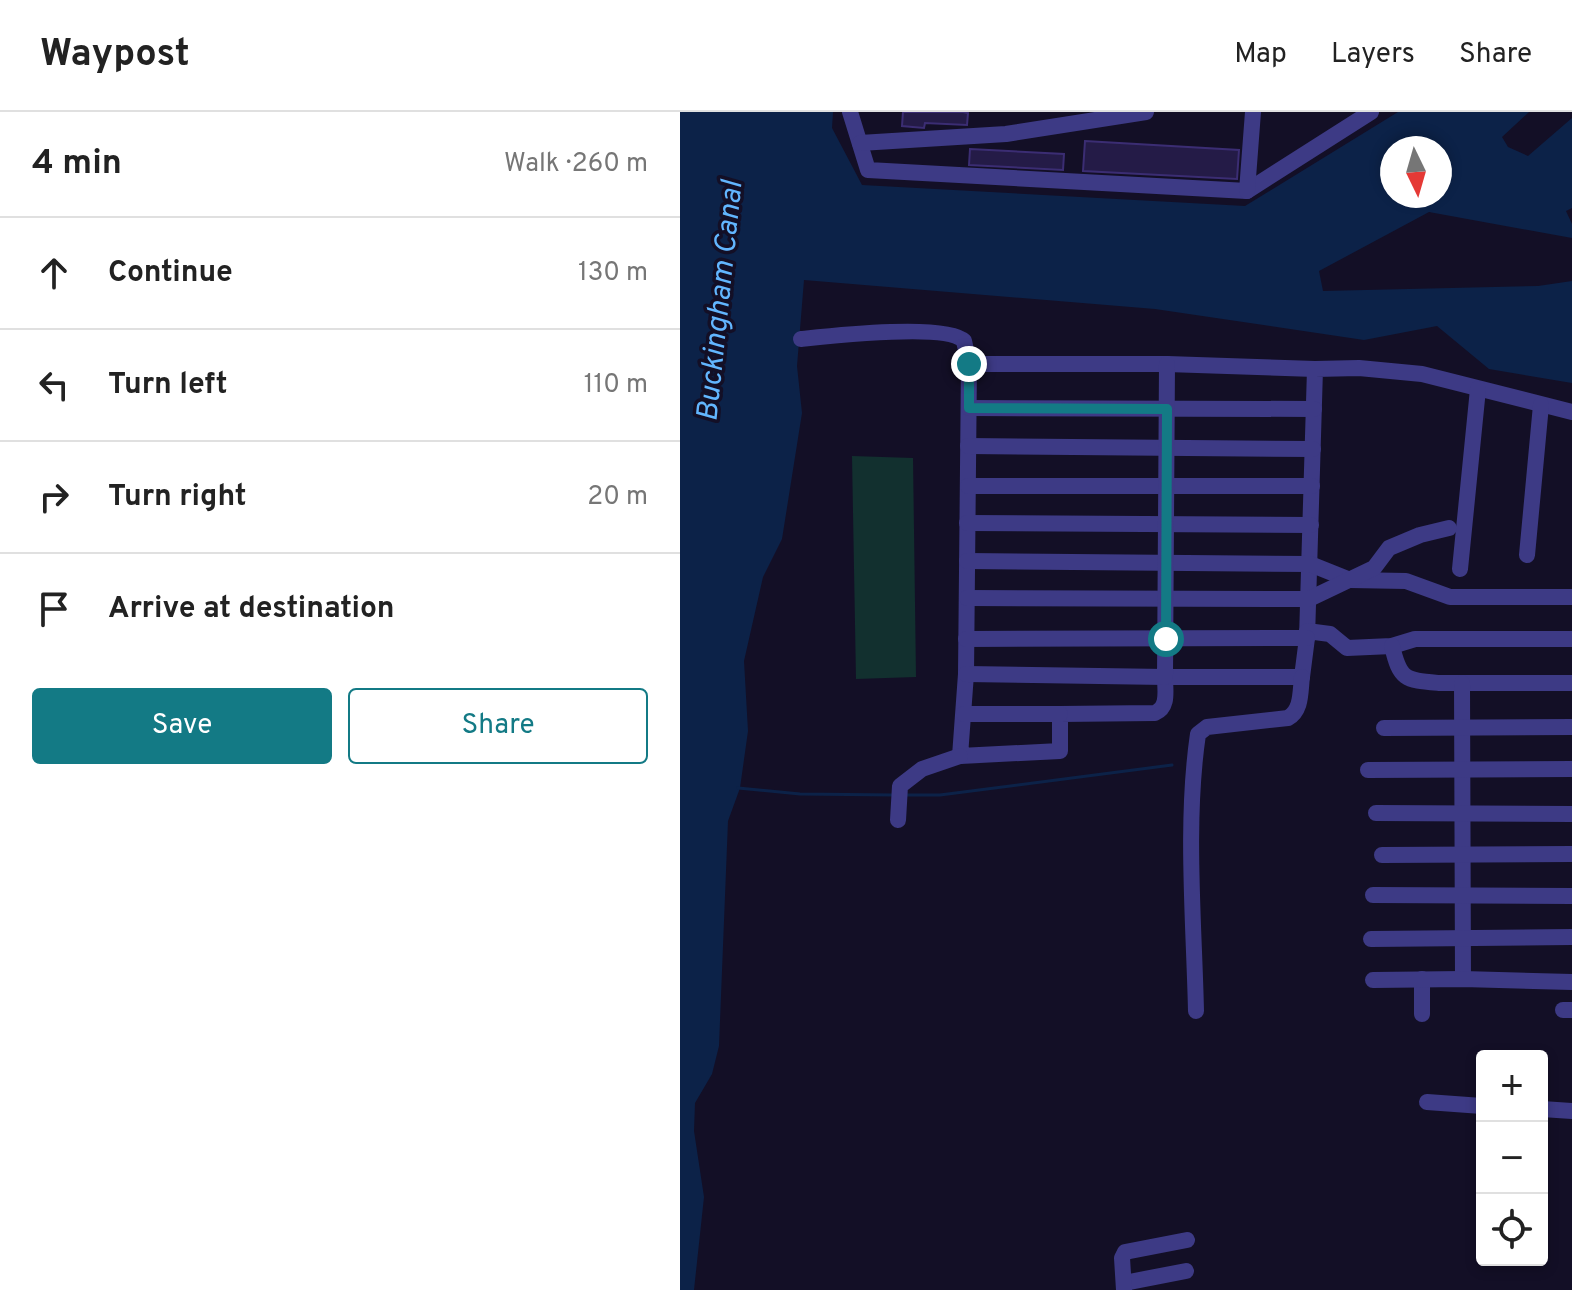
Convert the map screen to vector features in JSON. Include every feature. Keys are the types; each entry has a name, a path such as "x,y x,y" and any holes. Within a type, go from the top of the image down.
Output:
{"street":[{"path":"850,112 868,170 1247,191 1371,112"},
{"path":"860,143 979,137 1048,120 1146,112"},
{"path":"1247,191 1253,112"},
{"path":"801,339 870,332 951,333 964,341 969,364 969,408 966,674 960,756"},
{"path":"969,364 1359,368 1422,374 1572,412"},
{"path":"964,714 1155,713 1162,710 1165,703 1166,639 1167,364"},
{"path":"1196,1011 1193,879 1194,762 1198,734 1207,727 1288,718 1295,714 1299,704 1309,599 1315,369"},
{"path":"1460,569 1478,389"},
{"path":"1527,555 1541,405"},
{"path":"969,408 1314,409"},
{"path":"968,446 1313,449"},
{"path":"968,486 1312,486"},
{"path":"967,523 1311,525"},
{"path":"967,598 1309,599 1374,568 1389,548 1420,535 1449,528"},
{"path":"967,561 1310,564 1350,580 1406,581 1450,597 1572,597"},
{"path":"966,639 1166,639 1330,634 1347,648 1392,646 1415,639 1572,639"},
{"path":"1392,646 1398,670 1406,678 1439,683 1572,683"},
{"path":"966,674 1302,677"},
{"path":"1462,683 1463,979"},
{"path":"898,813 900,786 922,769 960,756 1060,751 1060,714"},
{"path":"1384,728 1572,727"},
{"path":"1368,770 1572,769"},
{"path":"1376,813 1572,814"},
{"path":"1382,855 1572,854"},
{"path":"1373,895 1572,896"},
{"path":"1371,939 1572,937"},
{"path":"1422,979 1422,1014"},
{"path":"1373,980 1572,982"},
{"path":"1427,1102 1476,1106"},
{"path":"1548,1109 1572,1111"},
{"path":"1186,1271 1124,1286 1122,1258 1125,1252 1187,1240"}],"green space":[{"path":"852,456 913,458 916,677 856,679"}],"water":[{"name":"Buckingham Canal","path":"680,112 833,112 832,128 862,185 1245,206 1398,112 1529,112 1502,137 1508,147 1528,156 1572,118 1572,208 1566,211 1572,224 1572,238 1429,212 1319,271 1323,291 1538,286 1572,281 1572,383 1489,369 1437,326 1364,340 1155,309 804,280 797,366 802,413 782,539 763,577 744,661 748,731 740,788 728,821 719,1046 712,1074 695,1103 694,1131 704,1197 694,1290 680,1290"}],"building":[{"path":"903,112 968,113 967,125 925,123 924,128 902,126"},
{"path":"1085,141 1239,150 1237,179 1083,171"},
{"path":"970,149 1064,154 1063,170 969,165"}],"waterway":[{"path":"906,795 940,795 1172,765"},
{"path":"738,788 800,794 894,795"}],"route":[{"path":"969,364 969,408 1167,409 1166,639"}]}
